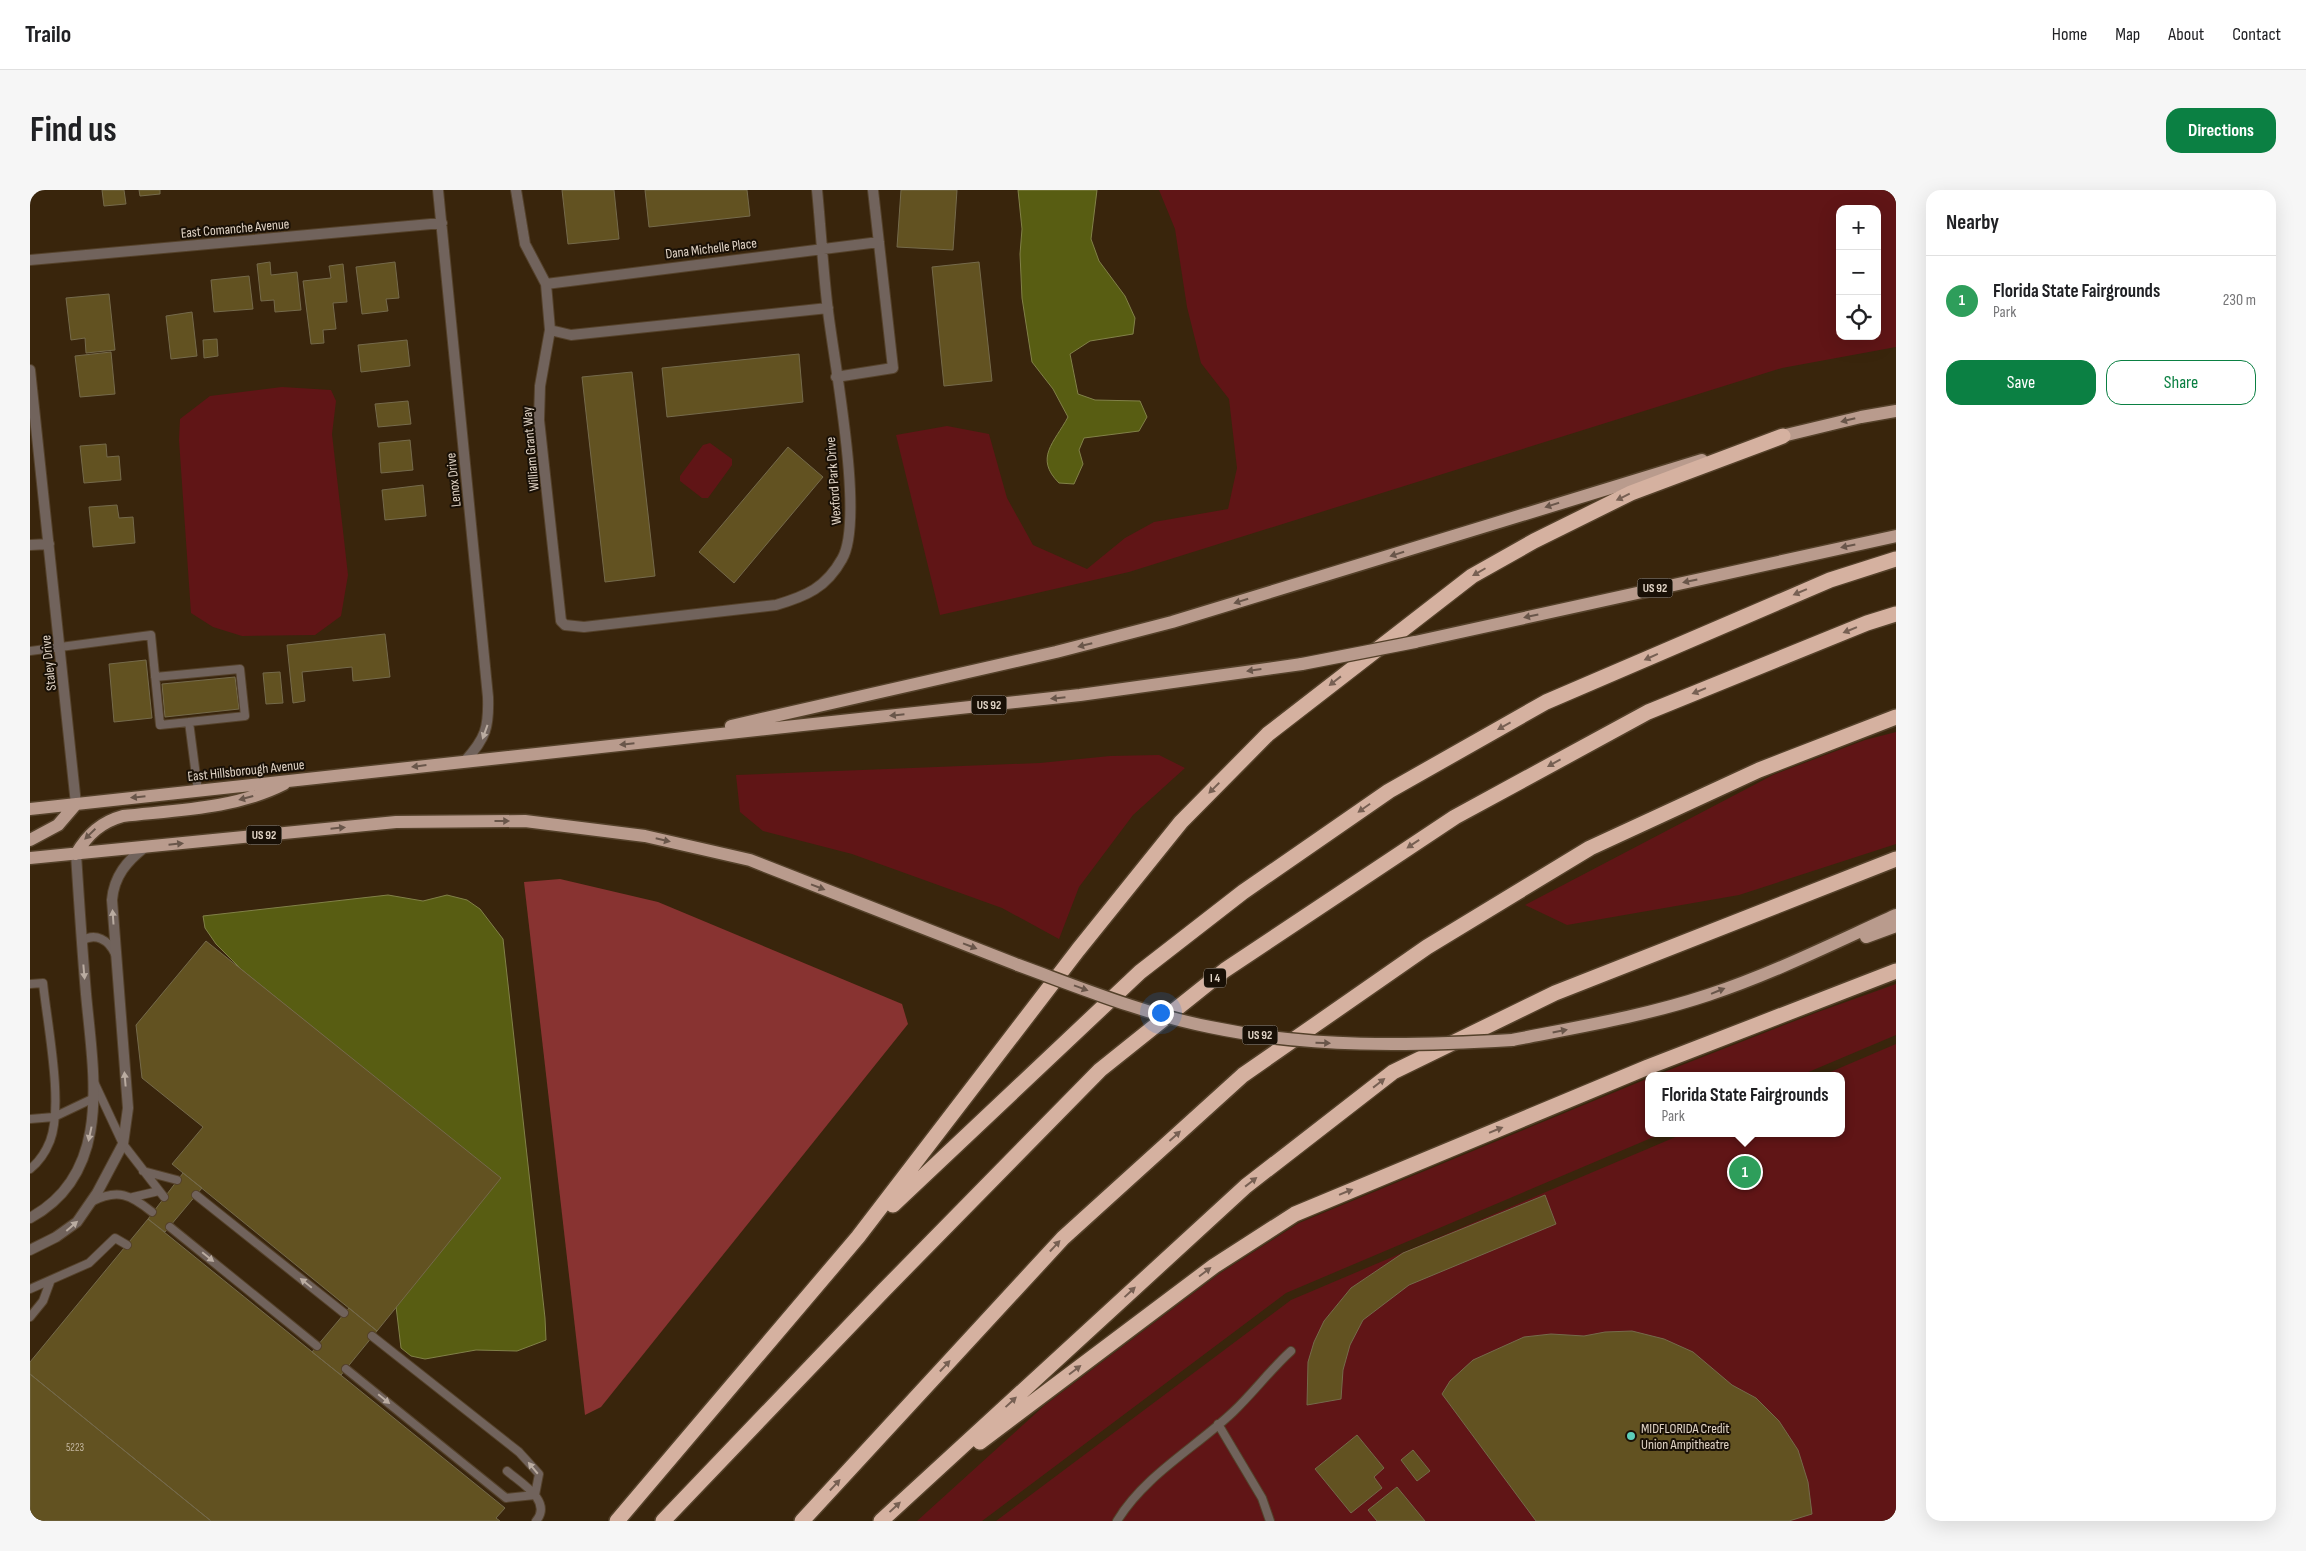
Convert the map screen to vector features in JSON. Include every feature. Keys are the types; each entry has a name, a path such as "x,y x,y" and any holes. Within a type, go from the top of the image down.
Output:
{"highway":[{"path":"617,1521 858,1237 1078,950 1181,822 1268,734 1472,576 1534,541 1631,493 1783,436"},
{"path":"858,1237 1140,972 1243,892 1388,791 1546,702 1830,580 1896,560"},
{"name":"I 4","path":"663,1521 884,1290 1100,1070 1225,970 1455,817 1648,712 1867,623 1896,614"},
{"path":"802,1521 1063,1238 1243,1075 1427,947 1590,848 1759,770 1896,718"},
{"path":"881,1521 1246,1186 1393,1072 1555,993 1896,860"},
{"path":"910,1494 1214,1266 1295,1214 1648,1067 1896,971"}],"main road":[{"path":"675,739 1046,654 1172,622 1568,499 1783,436 1861,417 1896,411"},
{"name":"US 92","path":"465,761 1080,695 1302,664 1415,642 1896,536"},
{"name":"East Hillsborough Avenue","path":"30,809 465,761"},
{"path":"76,854 93,831 113,819 198,808 244,799 268,792 291,780"},
{"path":"30,840 58,825 76,804"},
{"name":"US 92","path":"30,858 396,822 454,820 525,821 645,836 750,860 1018,965 1132,1006 1219,1029 1324,1043 1409,1046 1512,1040 1610,1021 1708,995 1785,964 1896,915"},
{"path":"1785,964 1896,926"}],"street":[{"name":"Lenox Drive","path":"438,190 489,715 486,734 465,761"},
{"name":"William Grant Way","path":"516,190 525,244 546,284 550,330 540,386 539,420 561,621"},
{"name":"Wexford Park Drive","path":"561,621 565,625 584,627 776,605 806,596 825,582 843,558 851,527 848,459 828,308 817,190"},
{"path":"836,377 893,368 873,190"},
{"name":"East Comanche Avenue","path":"30,260 442,223"},
{"name":"Dana Michelle Place","path":"546,284 879,242"},
{"path":"550,330 571,335 828,308"},
{"name":"Staley Drive","path":"30,370 76,804"},
{"path":"30,546 49,544"},
{"path":"30,1250 77,1222 91,1202 123,1144 128,1108 112,891 122,869 145,847"},
{"path":"30,1218 59,1197 77,1171 88,1143 94,1098 76,854"}],"lane":[{"path":"30,652 60,646 150,635 160,725 245,716 240,669 155,677"},
{"path":"188,722 198,790"},
{"path":"82,941 88,938 100,938 110,946 116,956"},
{"path":"30,984 43,983 56,1098 50,1140 38,1162 30,1169"},
{"path":"91,1202 100,1197 120,1194 133,1197 162,1194 123,1144 94,1082"},
{"path":"30,1120 54,1117 94,1098"},
{"path":"143,1171 177,1180"},
{"path":"196,1195 344,1313"},
{"path":"133,1197 152,1212"},
{"path":"170,1227 317,1346"},
{"path":"30,1290 89,1264 115,1238 127,1244"},
{"path":"30,1318 43,1301 50,1282"},
{"path":"372,1336 519,1452 539,1474 535,1495"},
{"path":"1117,1521 1127,1504 1143,1487 1218,1424 1254,1391 1274,1366 1292,1351"},
{"path":"346,1369 506,1498 535,1495"},
{"path":"1218,1424 1262,1498 1270,1521"},
{"path":"507,1471 540,1499 542,1509 536,1521"}],"shaded area":[{"path":"1018,190 1097,190 1091,239 1099,261 1125,296 1135,318 1133,334 1090,341 1070,354 1078,394 1095,400 1140,401 1147,417 1139,431 1084,438 1079,450 1083,464 1074,484 1059,483 1048,466 1049,450 1068,417 1053,389 1032,362 1022,298 1020,254 1022,229"},
{"path":"1159,190 1896,190 1896,347 1782,368 1129,572 940,615 896,435 947,426 989,434 1007,498 1033,545 1087,569 1125,538 1154,522 1228,509 1237,468 1229,399 1201,363 1187,307 1175,229"},
{"path":"282,387 331,390 336,401 332,434 348,575 341,616 315,635 242,636 213,627 191,613 179,440 180,419 210,396"},
{"path":"710,443 732,459 732,465 708,498 702,498 680,481 680,476 703,445"},
{"path":"1896,732 1896,844 1739,895 1567,925 1525,905 1773,775 1865,740"},
{"path":"1159,755 1185,768 1133,815 1079,887 1059,939 1002,908 852,854 763,831 740,812 736,775 1040,763 1110,756"},
{"path":"560,879 658,902 902,1004 908,1024 601,1407 585,1415 524,882"},
{"path":"388,895 423,901 447,895 467,900 480,909 503,939 546,1340 517,1351 476,1350 425,1359 411,1356 401,1348 368,1072 242,970 216,944 205,928 203,916"},
{"path":"1896,984 1896,1035 1808,1072 1664,1072 1818,1012"},
{"path":"1896,1044 1896,1521 996,1521 1291,1300 1676,1137 1845,1137 1845,1072 1830,1072"},
{"path":"1645,1080 1645,1137 1654,1137 1286,1293 982,1521 917,1521 1045,1405 1219,1274 1299,1223"}],"building":[{"path":"102,190 124,190 126,204 104,206"},
{"path":"139,190 160,190 160,194 140,196"},
{"path":"562,190 614,190 619,239 568,244"},
{"path":"645,190 747,190 750,216 649,227"},
{"path":"901,190 957,190 953,250 897,247"},
{"path":"270,262 271,275 297,272 301,310 275,312 274,300 261,301 257,264"},
{"path":"395,262 399,298 386,299 388,311 362,314 356,267"},
{"path":"979,262 992,381 944,386 932,267"},
{"path":"343,264 347,302 333,303 336,329 323,330 324,343 311,344 303,281 331,278 329,266"},
{"path":"249,276 253,309 214,312 211,280"},
{"path":"109,294 115,350 86,353 85,338 71,340 66,298"},
{"path":"192,312 197,356 171,359 166,316"},
{"path":"217,339 218,356 204,358 203,340"},
{"path":"407,340 410,366 361,372 358,345"},
{"path":"111,352 115,394 80,397 75,356"},
{"path":"799,354 803,402 667,417 662,368"},
{"path":"632,372 655,576 605,582 582,377"},
{"path":"408,401 411,424 378,427 375,404"},
{"path":"410,440 413,470 381,473 379,443"},
{"path":"106,444 107,457 119,456 121,480 84,483 80,446"},
{"path":"788,447 823,477 734,583 699,552"},
{"path":"423,485 426,516 385,520 382,490"},
{"path":"117,505 119,518 133,517 135,543 93,547 89,507"},
{"path":"385,634 390,677 353,681 352,667 302,672 305,701 293,703 287,645"},
{"path":"146,660 152,718 114,722 109,664"},
{"path":"280,672 283,703 266,704 263,673"},
{"path":"235,677 239,709 165,717 162,684"},
{"path":"206,941 501,1178 377,1331 172,1164 203,1127 142,1078 136,1025"},
{"path":"183,1173 202,1188 165,1232 148,1219"},
{"path":"1545,1195 1556,1224 1409,1285 1363,1320 1350,1345 1343,1370 1341,1399 1307,1405 1308,1362 1314,1342 1324,1321 1351,1288 1403,1253"},
{"path":"148,1219 505,1508 496,1518 500,1521 211,1521 30,1374 30,1362"},
{"path":"349,1308 377,1331 341,1375 312,1352"},
{"name":"MIDFLORIDA Credit Union Ampitheatre","path":"1632,1331 1664,1339 1693,1352 1732,1385 1756,1398 1779,1421 1798,1450 1808,1482 1812,1514 1789,1521 1536,1521 1442,1394 1450,1381 1473,1360 1524,1337 1551,1334 1584,1336 1605,1332"},
{"path":"30,1374 211,1521 30,1521"},
{"path":"1357,1435 1384,1468 1374,1477 1382,1488 1351,1513 1315,1469"},
{"path":"1413,1450 1430,1471 1417,1481 1401,1460"},
{"path":"1397,1487 1425,1521 1377,1521 1368,1510"}],"place":[{"name":"Florida State Fairgrounds","path":"1745,1172"},
{"name":"MIDFLORIDA Credit Union Ampitheatre","path":"1631,1436"}]}
